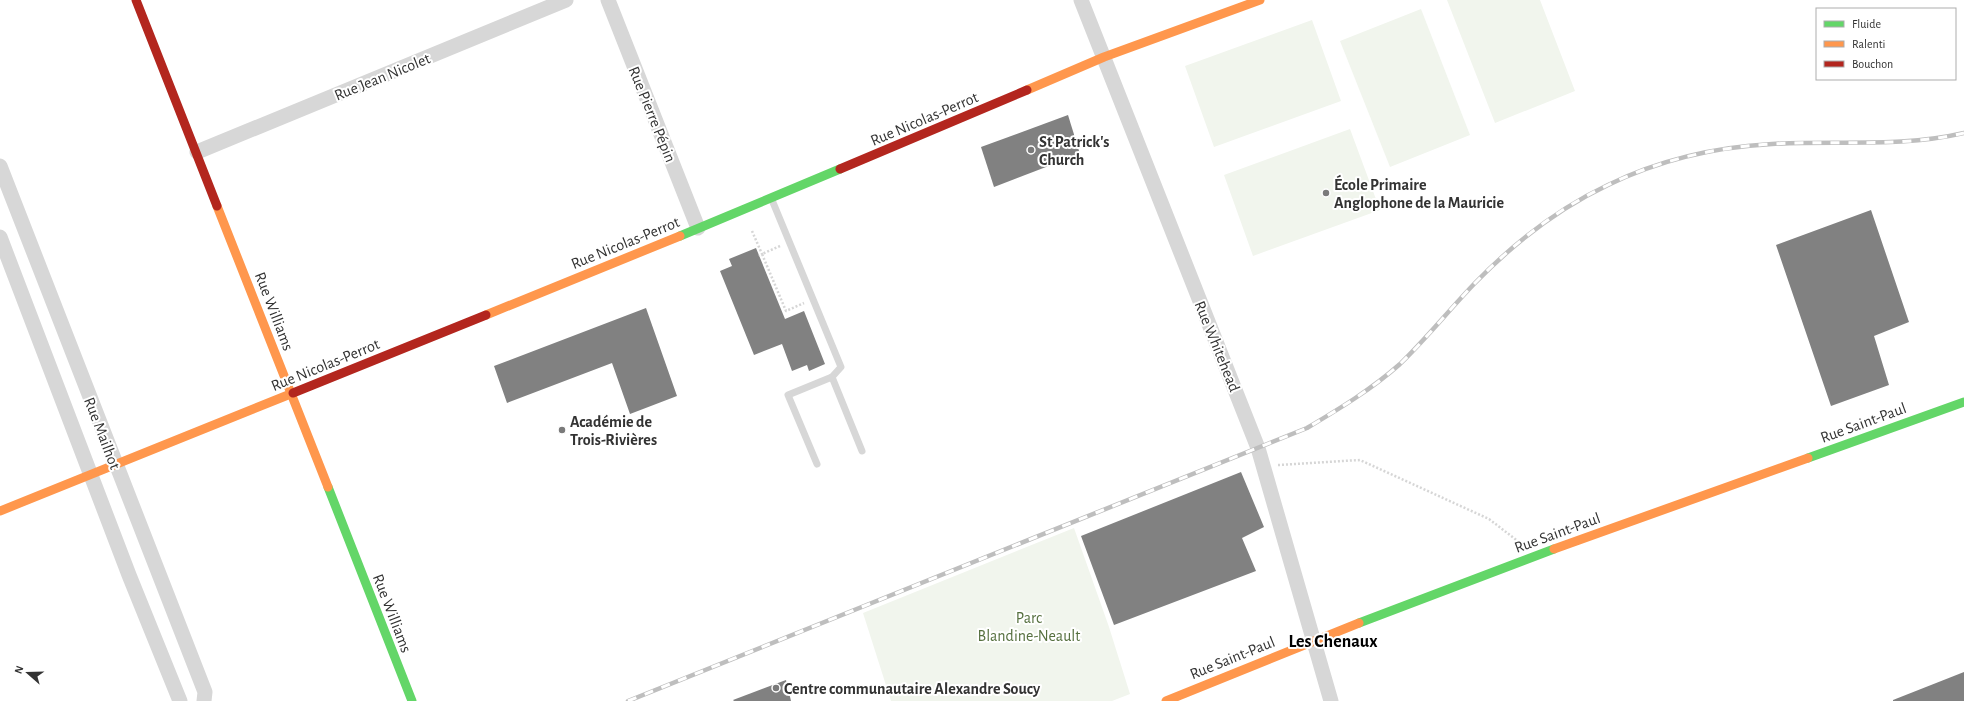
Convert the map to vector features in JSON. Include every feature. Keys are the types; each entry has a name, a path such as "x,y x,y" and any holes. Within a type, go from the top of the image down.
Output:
{"street":[{"name":"Rue Williams","path":"136,0 412,701"},
{"name":"Rue Jean Nicolet","path":"197,152 566,0"},
{"name":"Rue Pierre Pépin","path":"608,0 698,228"},
{"name":"Rue Whitehead","path":"1081,0 1258,448 1331,701"},
{"name":"Rue Nicolas-Perrot","path":"0,510 92,475 698,228 1104,58 1260,0"},
{"name":"Rue Mailhot","path":"0,166 205,692 204,701"},
{"name":"Rue Mailhot","path":"0,237 129,575 180,701"},
{"name":"Rue Saint-Paul","path":"1166,701 1313,640 1537,556 1964,402"}],"lane":[{"path":"771,198 841,366 832,377 788,395 817,464"},
{"path":"832,377 862,451"}],"path":[{"path":"752,231 760,255 786,311 806,302"},
{"path":"760,255 790,242"},
{"path":"1263,466 1360,460 1489,519 1537,556"}],"green space":[{"path":"1447,0 1540,0 1575,91 1495,123"},
{"path":"1421,9 1470,135 1390,167 1340,41"},
{"path":"1312,20 1341,101 1214,147 1185,66"},
{"path":"1350,129 1380,210 1253,256 1224,175"},
{"name":"Parc Blandine-Neault","path":"1074,528 1109,627 1130,694 1112,701 891,701 863,613"}],"building":[{"name":"St Patrick's Church","path":"1068,115 1080,154 994,187 981,147"},
{"path":"1871,210 1909,322 1874,336 1889,385 1831,406 1776,245"},
{"path":"756,248 785,319 804,311 825,364 809,371 807,365 792,371 782,344 754,355 720,271 732,266 729,259"},
{"path":"646,308 677,396 630,414 612,363 507,403 494,366"},
{"path":"1241,472 1264,527 1242,538 1256,571 1114,625 1081,536"},
{"path":"1964,672 1964,701 1893,701 1893,700"},
{"name":"Centre communautaire Alexandre Soucy","path":"786,680 791,701 733,700"}],"railway":[{"path":"628,701 1307,428 1367,390 1400,364 1490,268 1537,228 1589,194 1627,176 1647,168 1688,156 1730,148 1796,143 1892,142 1940,138 1964,133"}],"traffic: fast":[{"path":"680,236 840,169"},
{"path":"1808,458 1964,402"},
{"path":"328,487 412,701"},
{"path":"1359,623 1554,549"}],"traffic: slow":[{"path":"1027,90 1104,57 1260,0"},
{"path":"217,206 328,487"},
{"path":"486,315 680,236"},
{"path":"0,511 293,393"},
{"path":"1554,549 1808,458"},
{"path":"1166,701 1359,623"}],"traffic: jam":[{"path":"136,0 217,206"},
{"path":"840,169 1027,90"},
{"path":"293,393 486,315"}],"place":[{"name":"St Patrick's Church","path":"1031,150"},
{"name":"École Primaire Anglophone de la Mauricie","path":"1326,193"},
{"name":"Académie de Trois-Rivières","path":"562,430"},
{"name":"Centre communautaire Alexandre Soucy","path":"776,688"}],"district":[{"name":"Les Chenaux","path":"1333,641"}]}
